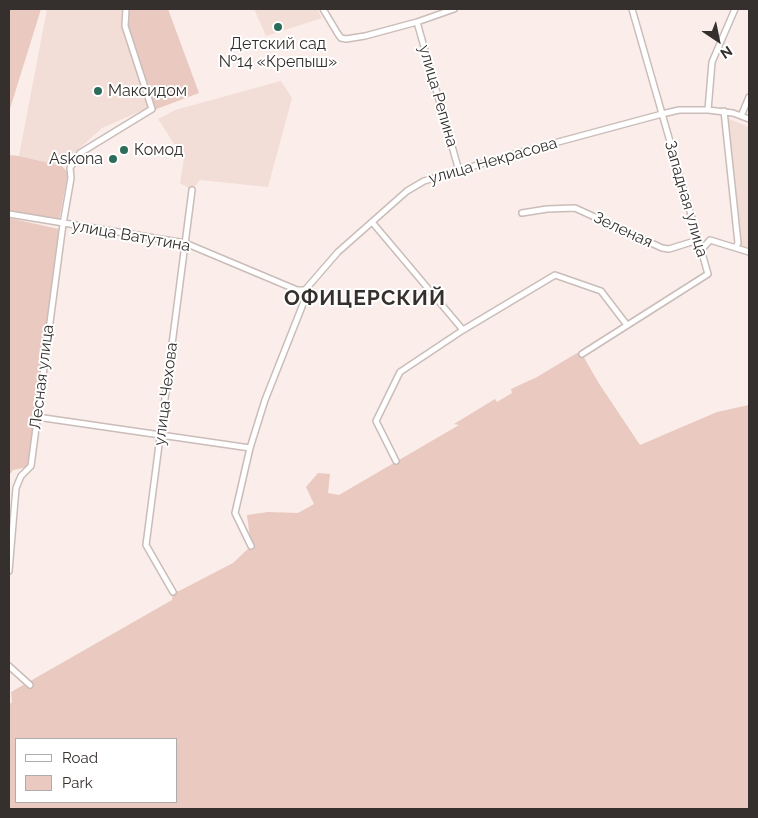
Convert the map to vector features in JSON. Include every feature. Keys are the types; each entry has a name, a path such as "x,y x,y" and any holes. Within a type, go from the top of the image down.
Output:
{"street":[{"name":"Лесная улица","path":"9,571 16,488 21,476 31,466 63,224 71,178 70,168 80,153 152,109 125,26 126,9"},
{"path":"323,9 341,38 353,39 417,22 454,9"},
{"name":"Западная улица","path":"582,354 708,274 632,9"},
{"path":"708,110 712,62 735,9"},
{"name":"улица Репина","path":"417,22 459,171"},
{"path":"741,116 749,97"},
{"name":"улица Некрасова","path":"251,546 236,513 250,448 264,400 305,299 305,290 338,252 416,184 679,110 724,111 749,120"},
{"path":"724,111 738,243 736,247"},
{"name":"улица Чехова","path":"173,592 146,545 192,190"},
{"name":"Зеленая","path":"522,213 547,209 575,208 662,248 669,249 698,240"},
{"name":"улица Ватутина","path":"9,214 185,243 297,290 305,290"},
{"path":"372,222 463,330"},
{"path":"702,250 710,240 749,252"},
{"path":"396,461 376,421 400,372 463,330 555,275 601,291 627,325"},
{"path":"37,417 250,448"},
{"path":"9,666 30,686"}],"shaded area":[{"path":"47,9 124,9 152,106 102,128 62,166 19,156"},
{"name":"Детский сад №14 «Крепыш»","path":"254,9 317,9 322,18 266,36"},
{"path":"281,81 292,98 268,187 200,180 192,190 180,183 184,159 158,119 175,110"},
{"path":"727,118 749,127 749,248 742,246"}],"green space":[{"path":"9,9 41,9 9,112"},
{"path":"124,9 168,9 199,93 154,110 123,24"},
{"path":"9,155 62,166 68,173 59,220 9,211"},
{"path":"9,218 59,229 28,467 13,470 9,474"},
{"path":"577,353 582,354 598,382 640,445 717,412 749,405 749,809 9,809 9,705 12,702 11,692 172,600 173,592 179,591 233,563 251,546 247,515 268,512 298,513 314,504 306,487 318,473 330,474 328,493 339,495 459,425 454,424 495,399 497,402 512,393 511,389 537,377"}],"place":[{"name":"Детский сад №14 «Крепыш»","path":"278,27"},
{"name":"Максидом","path":"98,91"},
{"name":"Комод","path":"124,150"},
{"name":"Askona","path":"113,159"}],"district":[{"name":"ОФИЦЕРСКИЙ","path":"365,299"}]}
